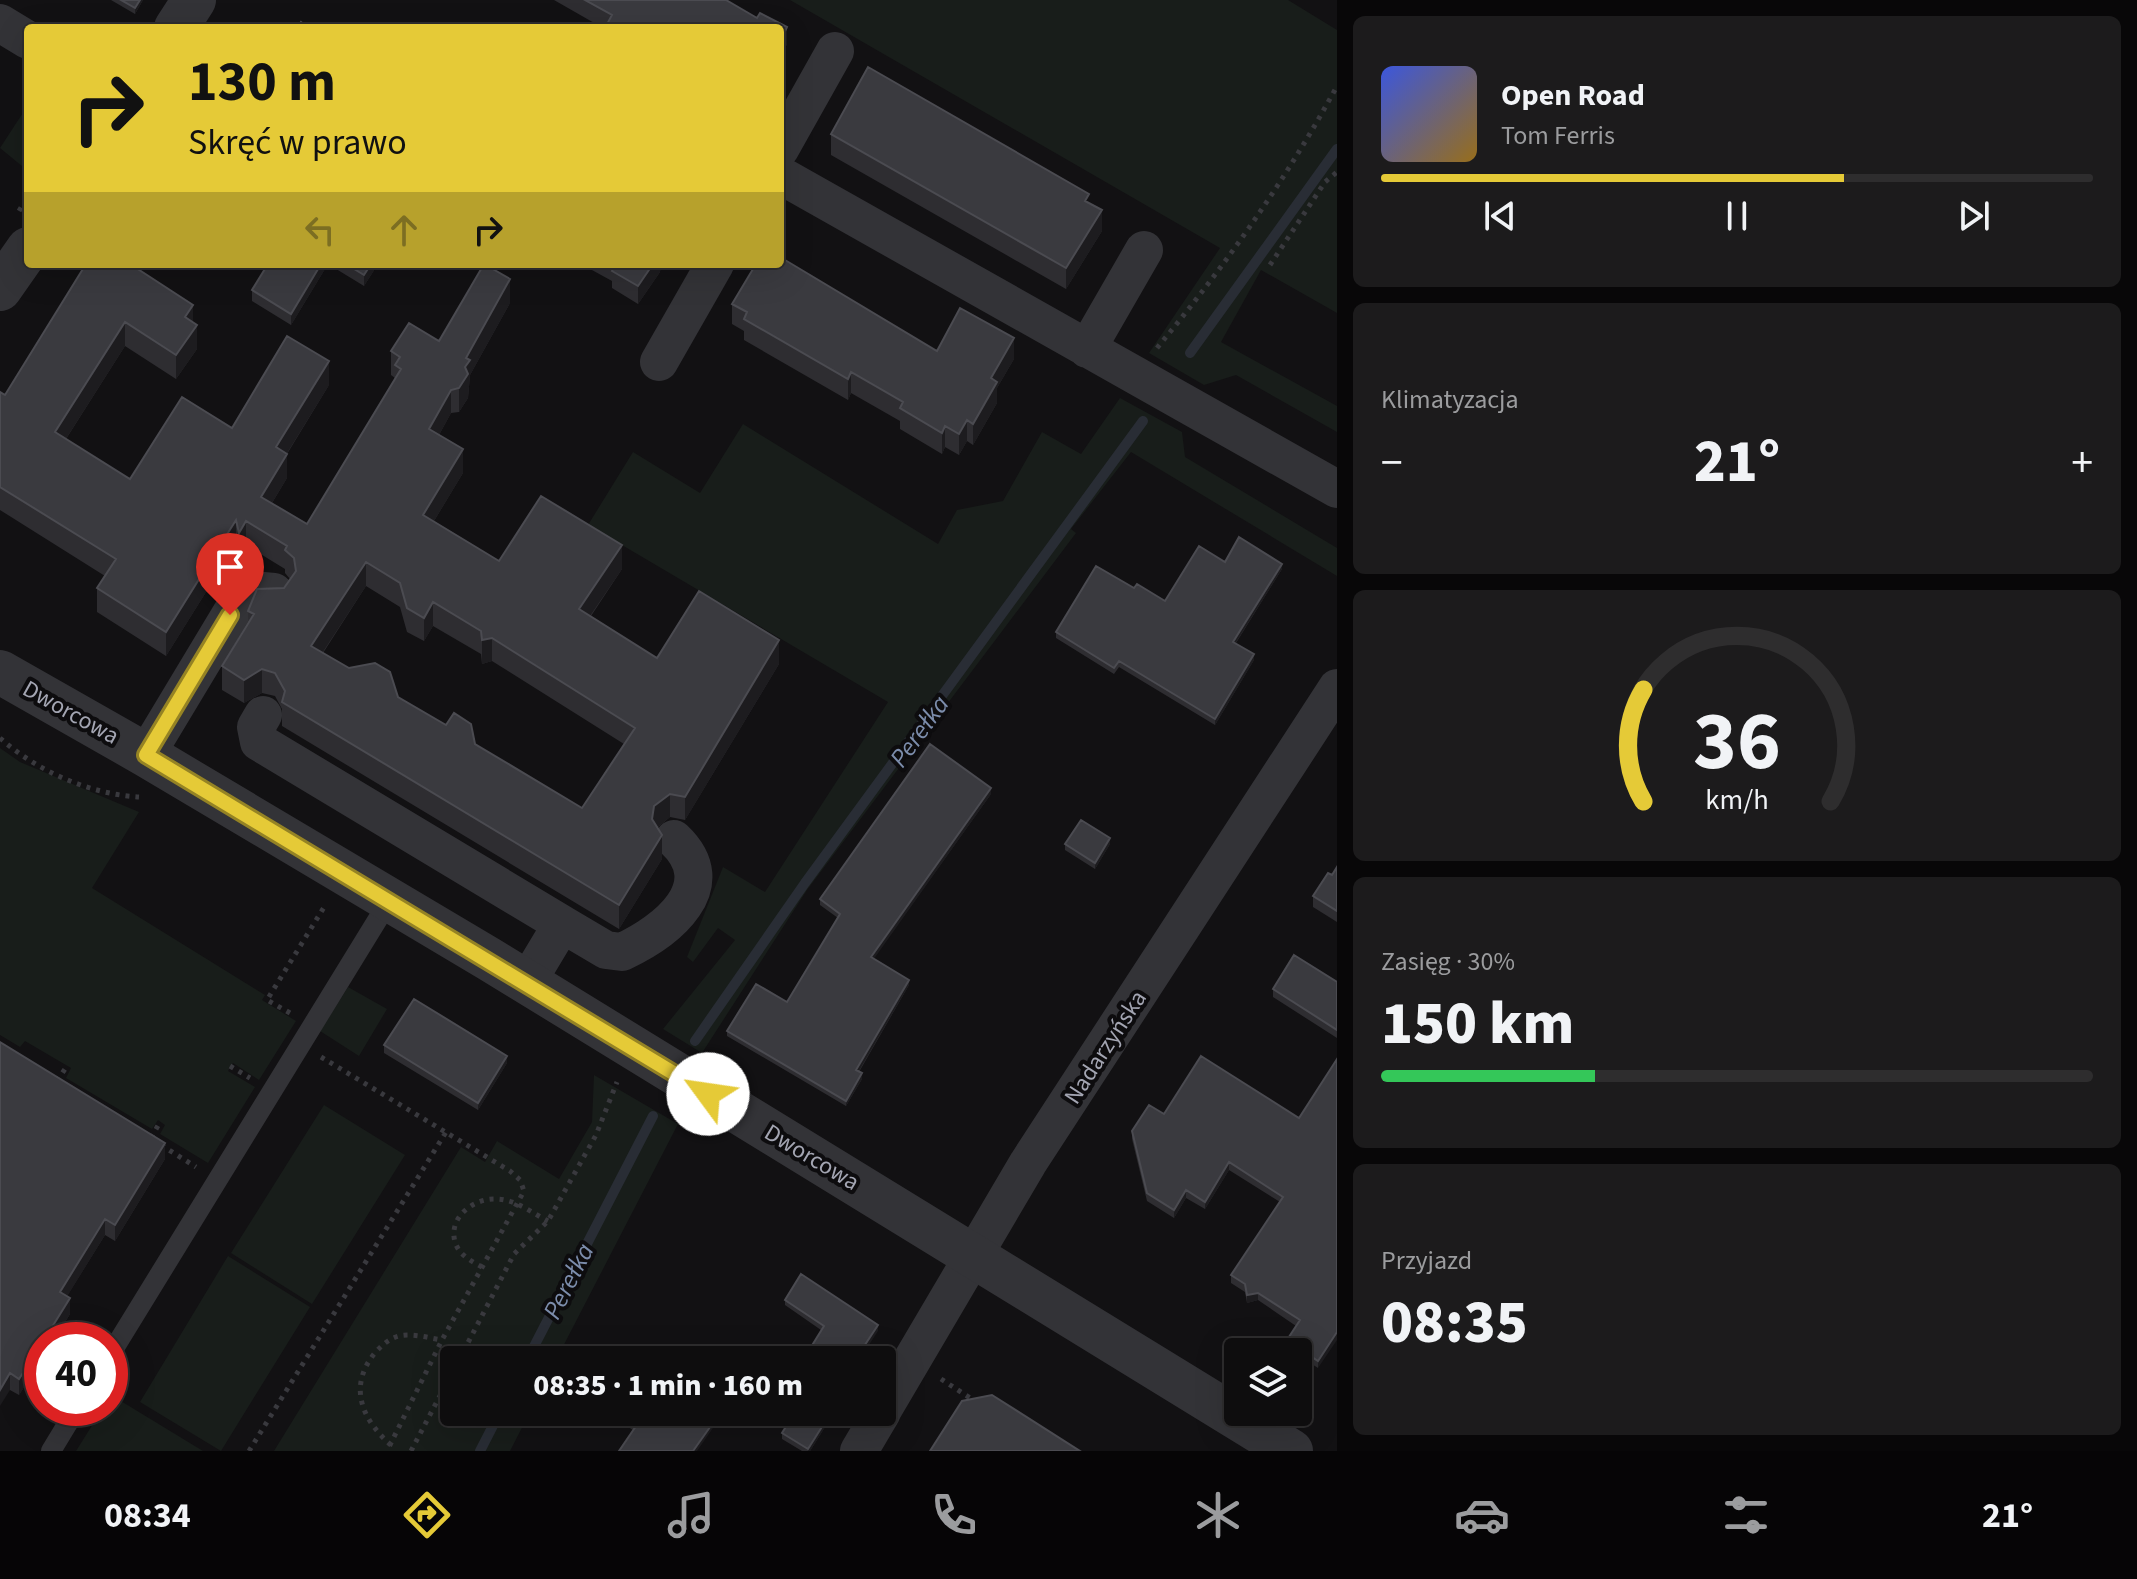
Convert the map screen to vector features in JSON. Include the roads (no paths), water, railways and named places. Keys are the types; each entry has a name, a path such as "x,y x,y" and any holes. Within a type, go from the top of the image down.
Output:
{"street":[{"path":"179,24 194,0"},
{"path":"0,23 24,38"},
{"path":"784,142 835,51"},
{"path":"784,177 1337,489"},
{"path":"1087,349 1144,250"},
{"path":"0,289 24,255"},
{"path":"659,362 713,268"},
{"path":"146,755 241,597 252,590 274,592"},
{"name":"Dworcowa","path":"0,672 146,755 389,901 1291,1451"},
{"name":"Nadarzyńska","path":"896,1388 1028,1163 1335,696"},
{"path":"263,715 256,727 259,742 606,950 622,952 652,934 688,901 695,881 686,850 674,839"},
{"path":"526,984 562,924"},
{"name":"Nadarzyńska","path":"859,1451 874,1426"}],"lane":[{"path":"128,1326 389,901"},
{"path":"51,1451 66,1426"}],"waterway":[{"name":"Perełka","path":"1190,353 1337,149"},
{"name":"Perełka","path":"695,1041 805,883 1143,421"},
{"name":"Perełka","path":"534,1346 653,1116"},
{"name":"Perełka","path":"480,1451 493,1426"}]}
